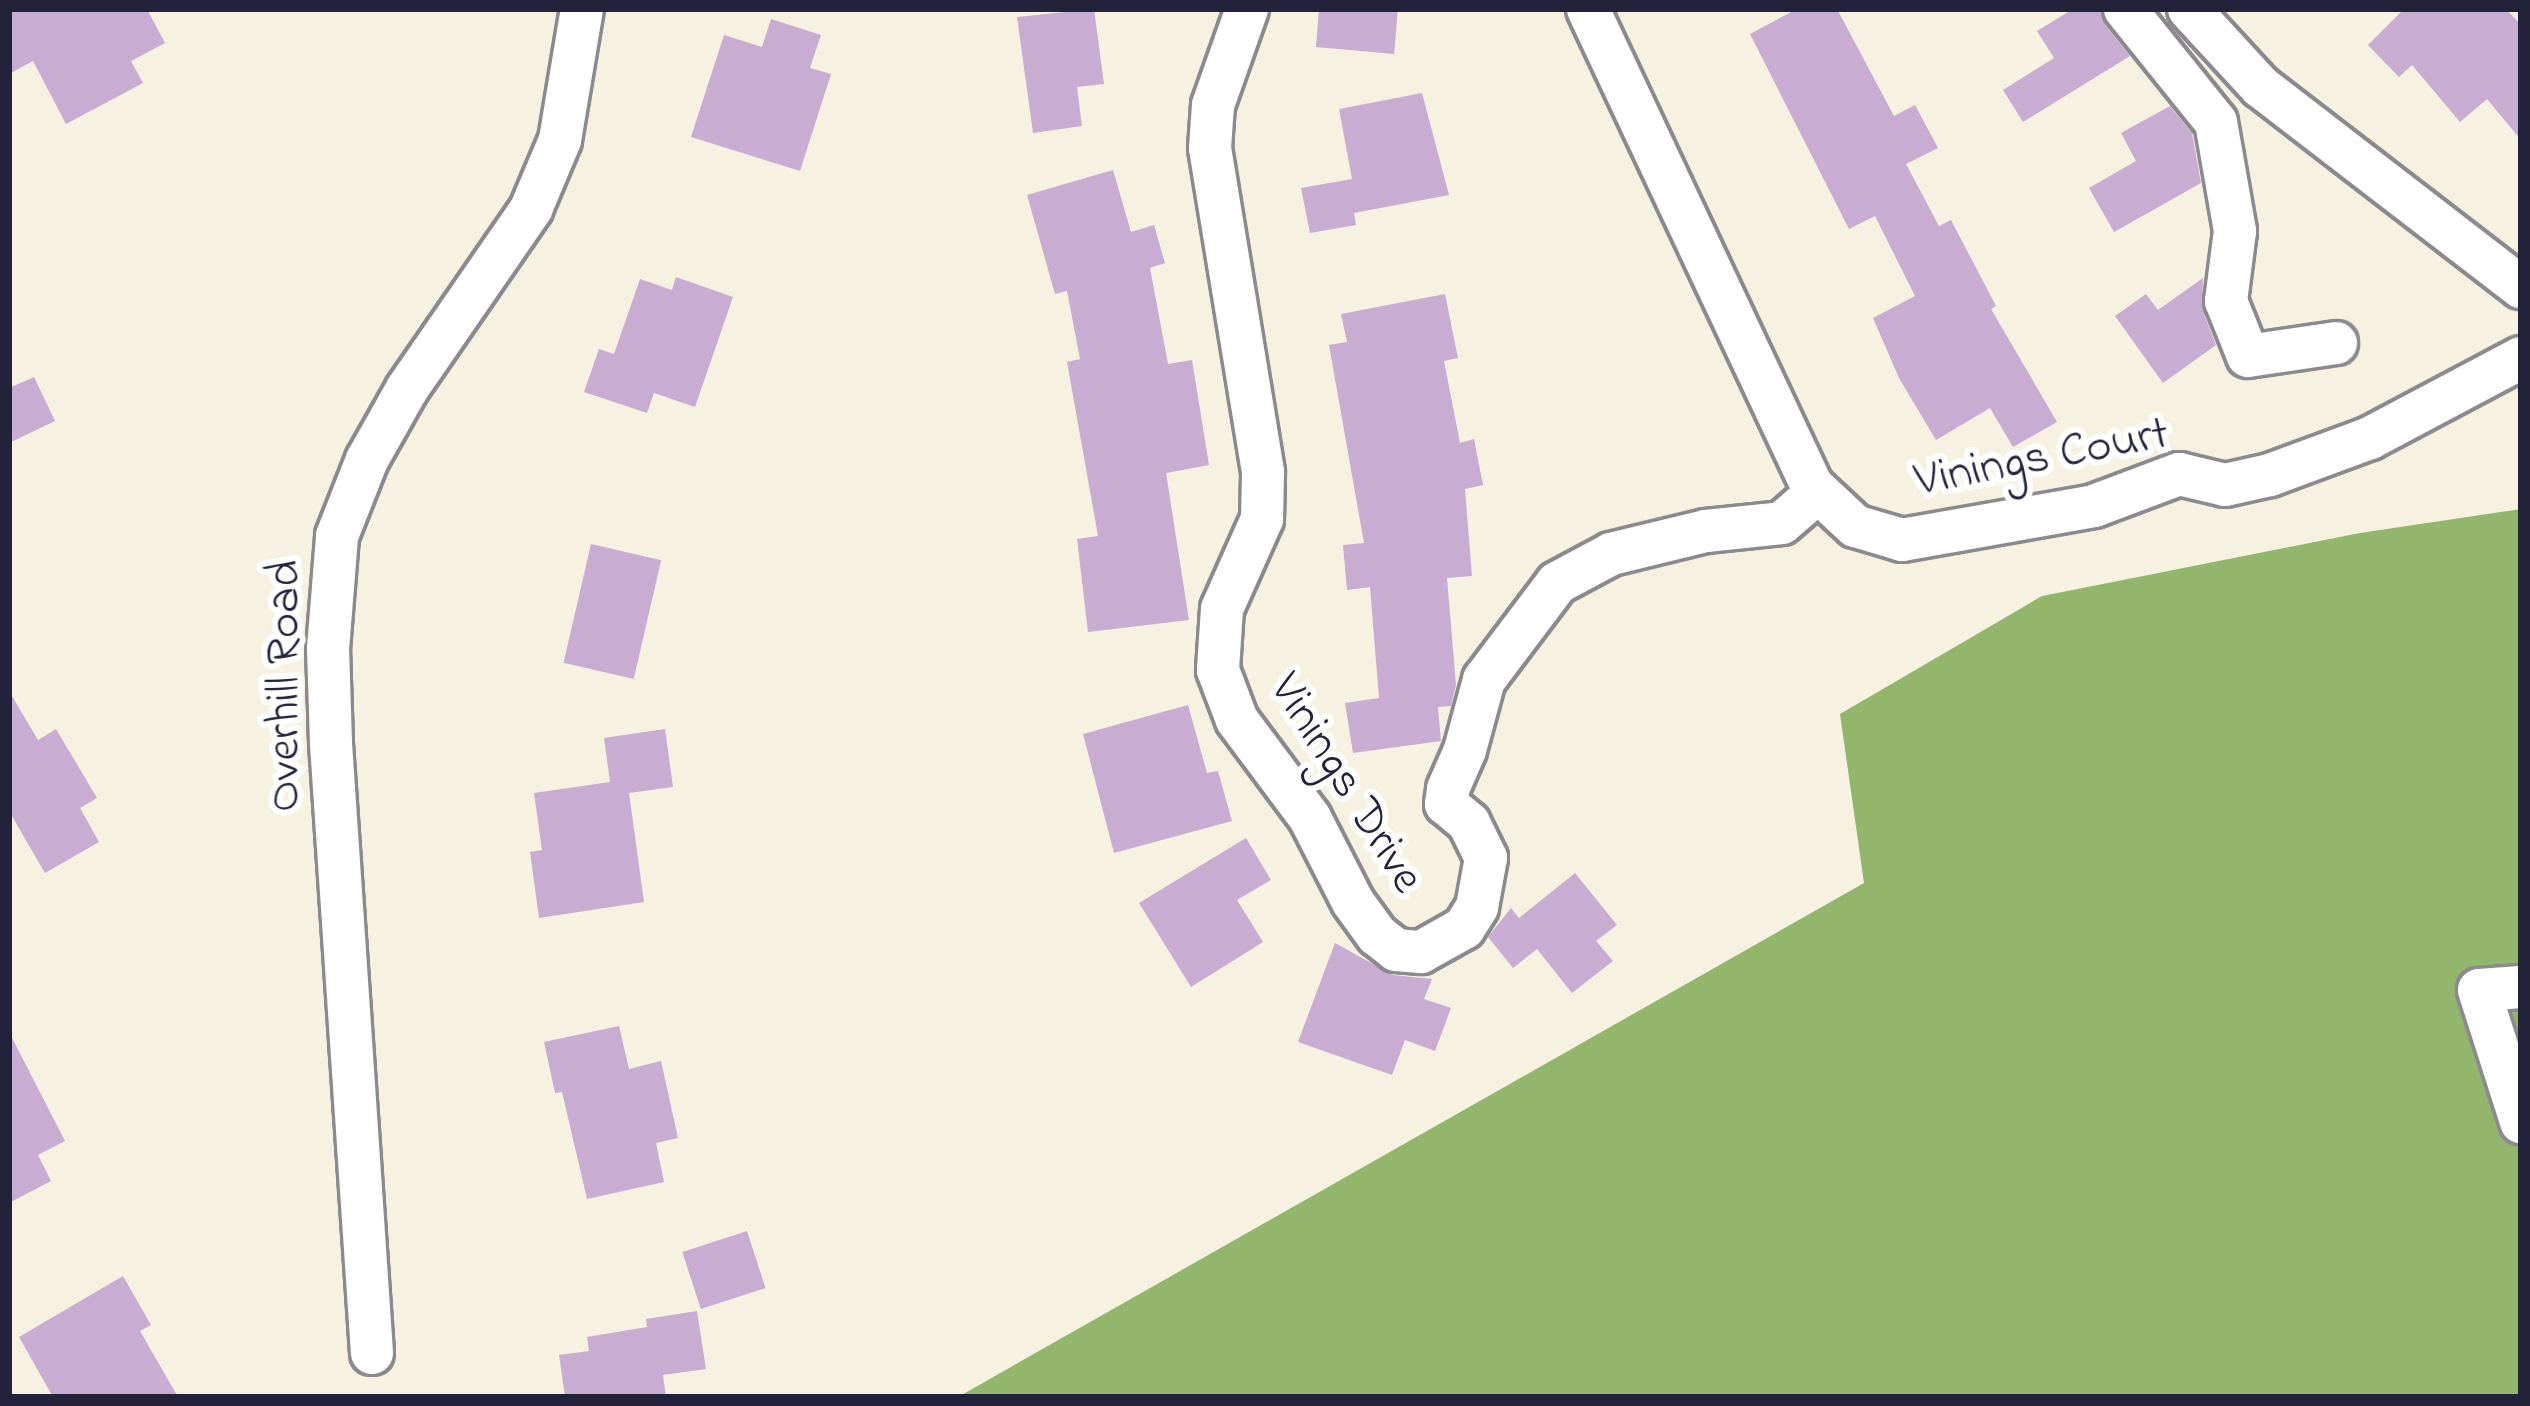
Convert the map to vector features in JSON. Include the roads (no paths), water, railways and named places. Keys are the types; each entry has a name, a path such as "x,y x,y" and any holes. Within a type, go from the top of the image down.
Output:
{"street":[{"name":"Overhill Road","path":"371,1353 331,743 328,649 338,536 367,460 407,389 531,208 560,140 582,9"},
{"name":"Vinings Drive","path":"1246,9 1213,105 1210,148 1263,472 1262,519 1222,609 1218,670 1237,720 1310,818 1353,902 1377,935 1396,950 1421,952 1464,928 1477,907 1486,858 1469,823 1446,804 1448,789 1465,750 1484,680 1557,583 1611,554 1706,531 1782,523 1810,499 1812,486"},
{"name":"Vinings Court","path":"1588,9 1812,486 1855,526 1902,540 2094,506 2179,474 2225,485 2270,476 2370,438 2521,358"},
{"path":"2125,9 2216,122 2235,231 2226,301 2248,356 2336,343"},
{"path":"2189,9 2260,87 2521,287"},
{"path":"2521,987 2479,990 2521,1123"}]}
